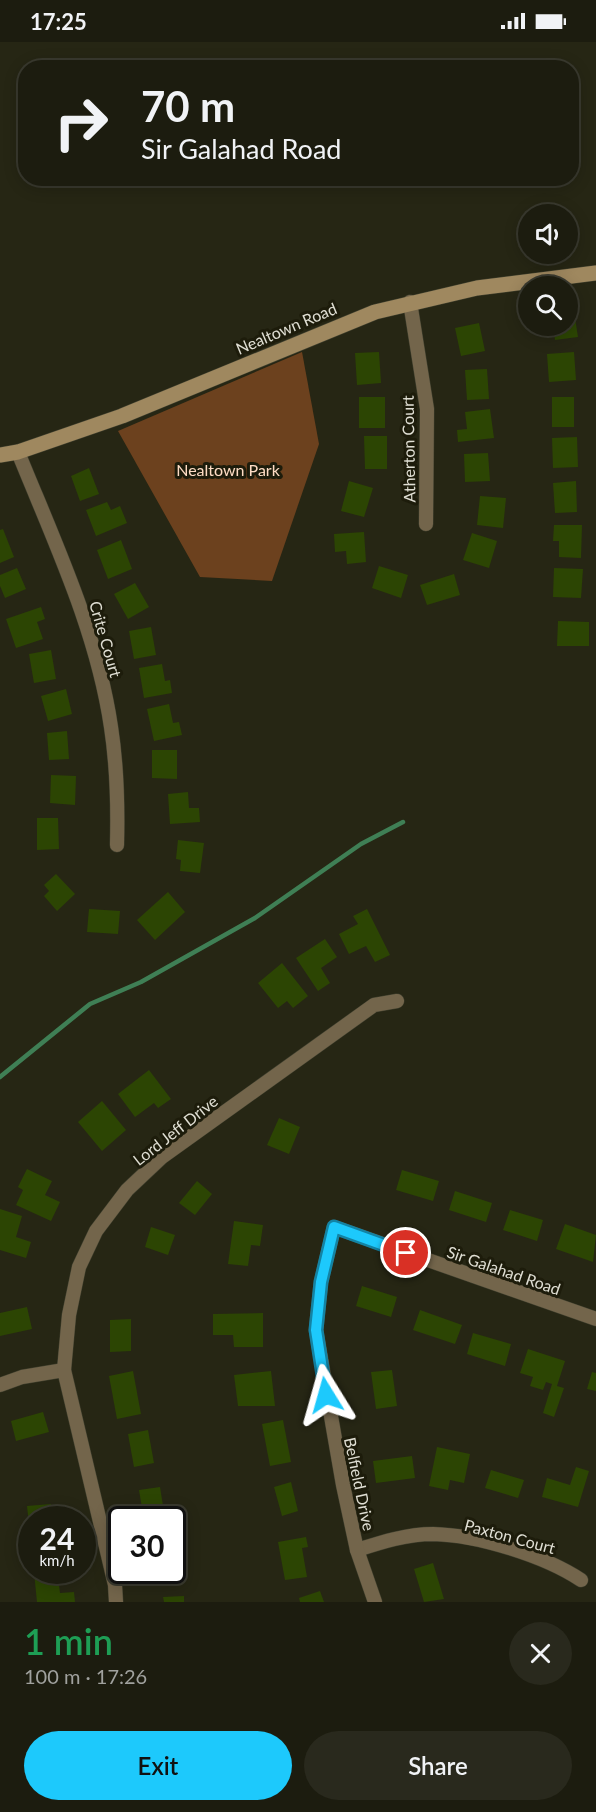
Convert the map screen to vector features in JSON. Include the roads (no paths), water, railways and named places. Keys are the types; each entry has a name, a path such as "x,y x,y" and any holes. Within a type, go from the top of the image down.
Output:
{"street":[{"name":"Nealtown Road","path":"0,455 18,452 122,416 340,325 410,302 477,288 596,273"},
{"name":"Atherton Court","path":"410,302 427,410 426,524"},
{"name":"Crite Court","path":"18,452 72,584 97,660 111,727 117,845"},
{"name":"Lord Jeff Drive","path":"116,1602 115,1585 63,1370 69,1315 79,1267 96,1231 127,1190 162,1157 374,1005 396,1001"},
{"name":"Sir Galahad Road","path":"334,1227 596,1319"},
{"name":"Belfield Drive","path":"334,1227 321,1282 316,1330 334,1440 357,1550 375,1602"},
{"path":"0,1385 22,1377 63,1370"},
{"name":"Paxton Court","path":"357,1550 398,1537 434,1534 487,1543 556,1564 581,1580"}],"waterway":[{"path":"0,1077 90,1004 141,982 255,918 361,844 403,822"}],"park label":[{"name":"Nealtown Park","path":"228,469"}]}
